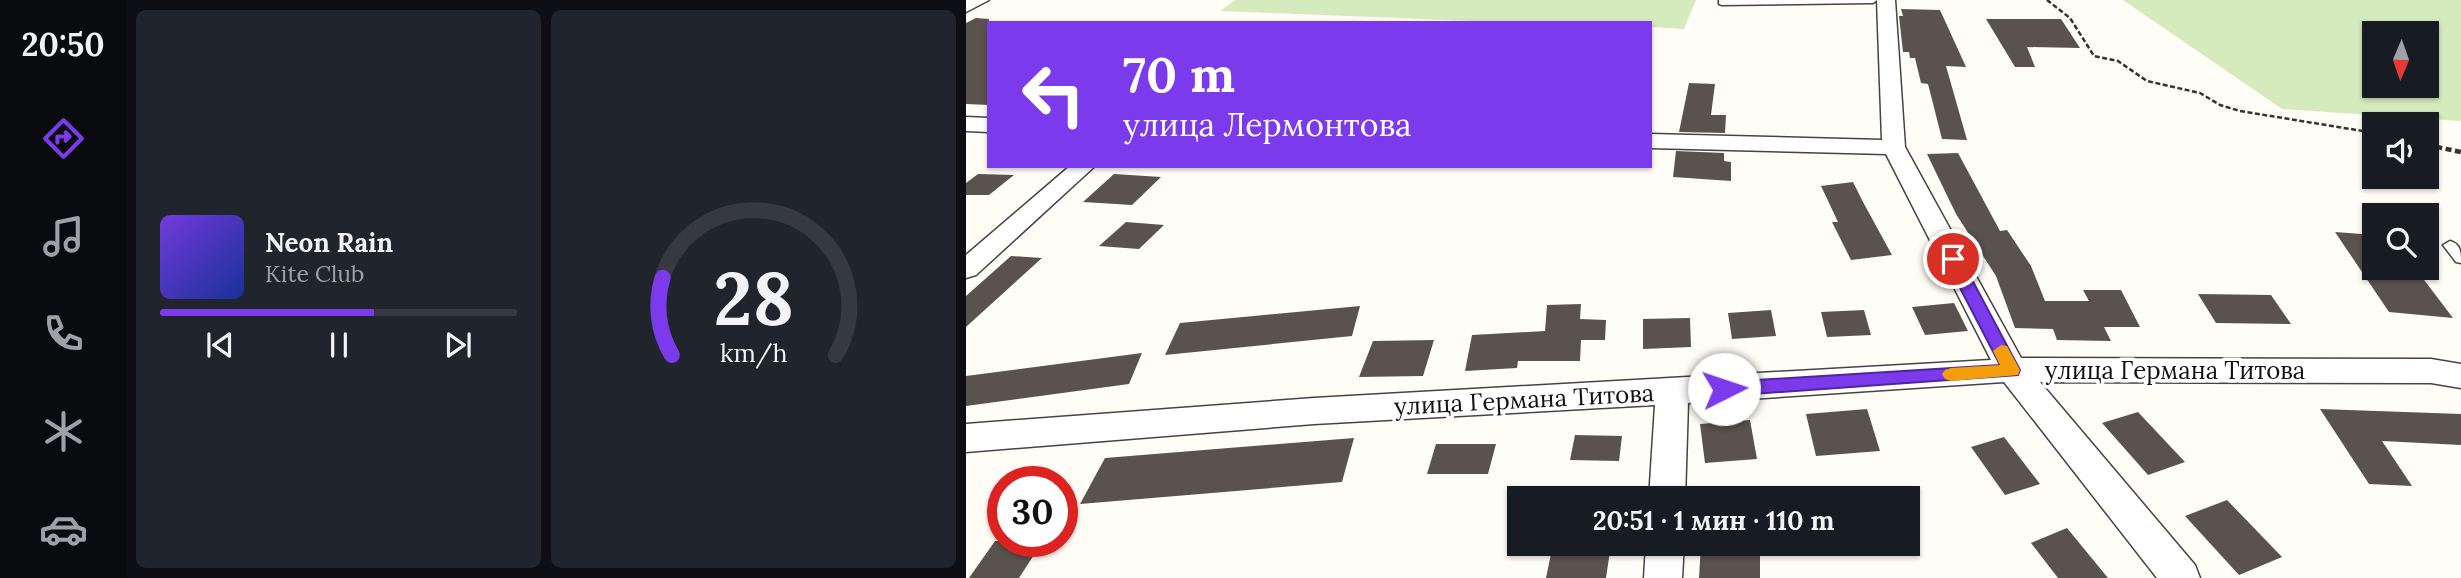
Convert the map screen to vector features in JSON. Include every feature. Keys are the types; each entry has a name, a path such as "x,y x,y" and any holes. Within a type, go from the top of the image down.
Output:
{"street":[{"path":"966,7 980,0"},
{"path":"1886,0 1895,147 2011,370 2181,578"},
{"path":"966,124 987,125"},
{"path":"1652,141 1895,147"},
{"path":"966,269 1082,168"},
{"name":"улица Германа Титова","path":"966,438 1314,411 2011,370 2431,371 2461,376"},
{"path":"1668,486 1672,392"},
{"path":"1663,578 1664,556"}],"lane":[{"path":"1722,2 1873,0"},
{"path":"2449,245 2461,260"}],"path":[{"path":"2047,0 2070,18 2094,56 2118,61 2147,81 2200,93 2220,105 2240,111 2362,131"},
{"path":"2439,147 2461,152"}],"green space":[{"path":"1235,0 1696,0 1684,29 1652,27 1652,21 1478,21 1220,11"},
{"path":"2123,0 2461,0 2461,121 2439,120 2439,112 2362,112 2362,114 2282,109"}],"building":[{"path":"1901,9 1940,10 1966,67 1946,66 1967,140 1942,139 1928,84 1921,83 1915,58 1910,58 1909,52 1903,52 1899,16 1903,16"},
{"path":"976,18 989,19 987,105 966,104 966,23"},
{"path":"1986,19 2061,19 2080,48 2027,47 2035,67 2015,67"},
{"path":"1689,83 1715,84 1711,115 1726,115 1725,133 1679,132"},
{"path":"1676,151 1724,153 1724,161 1731,162 1731,181 1673,177"},
{"path":"1958,153 2000,231 2007,230 2031,266 2045,301 2089,301 2083,290 2121,290 2140,327 2104,327 2111,341 2057,340 2053,329 2015,328 1996,276 1956,214 1927,154"},
{"path":"978,174 1014,175 989,195 966,195 966,183"},
{"path":"1114,174 1161,177 1132,205 1083,202"},
{"path":"1853,182 1892,255 1851,260 1832,222 1838,222 1821,186"},
{"path":"1126,222 1164,225 1139,249 1099,246"},
{"path":"2335,232 2362,234 2362,272"},
{"path":"1011,256 1042,258 966,327 966,296"},
{"path":"2367,280 2424,280 2453,318 2389,312"},
{"path":"2198,294 2271,295 2291,324 2216,323"},
{"path":"1954,303 1968,331 1925,335 1912,307"},
{"path":"1581,304 1580,319 1606,320 1605,340 1581,340 1580,361 1518,361 1517,368 1465,371 1472,335 1545,331 1547,305"},
{"path":"1360,306 1352,336 1165,355 1180,323"},
{"path":"1771,310 1776,336 1732,339 1728,313"},
{"path":"1864,310 1871,335 1827,337 1821,312"},
{"path":"1690,318 1691,347 1643,349 1643,319"},
{"path":"1434,340 1423,376 1359,377 1373,341"},
{"path":"1142,353 1129,384 966,406 966,376"},
{"path":"1867,409 1880,451 1816,456 1806,414"},
{"path":"2320,409 2461,414 2461,445 2382,441 2412,486 2369,484"},
{"path":"2138,412 2185,462 2148,475 2102,423"},
{"path":"1750,420 1757,459 1705,463 1700,424"},
{"path":"1575,435 1622,436 1619,461 1570,460"},
{"path":"2004,437 2040,484 2005,495 1971,447"},
{"path":"1354,438 1342,482 1080,504 1105,458"},
{"path":"1436,444 1496,444 1488,474 1427,474"},
{"path":"2227,500 2282,557 2239,575 2185,516"},
{"path":"2067,528 2108,578 2058,578 2031,543"},
{"path":"987,552 987,557 1033,557 1019,578 969,578"},
{"path":"1551,556 1609,556 1606,578 1546,578"},
{"path":"1700,556 1760,556 1760,578 1699,578"}],"slow traffic":[{"path":"1951,374 2011,370 2001,351"}],"route":[{"path":"1724,389 2011,370 1953,259"}]}
